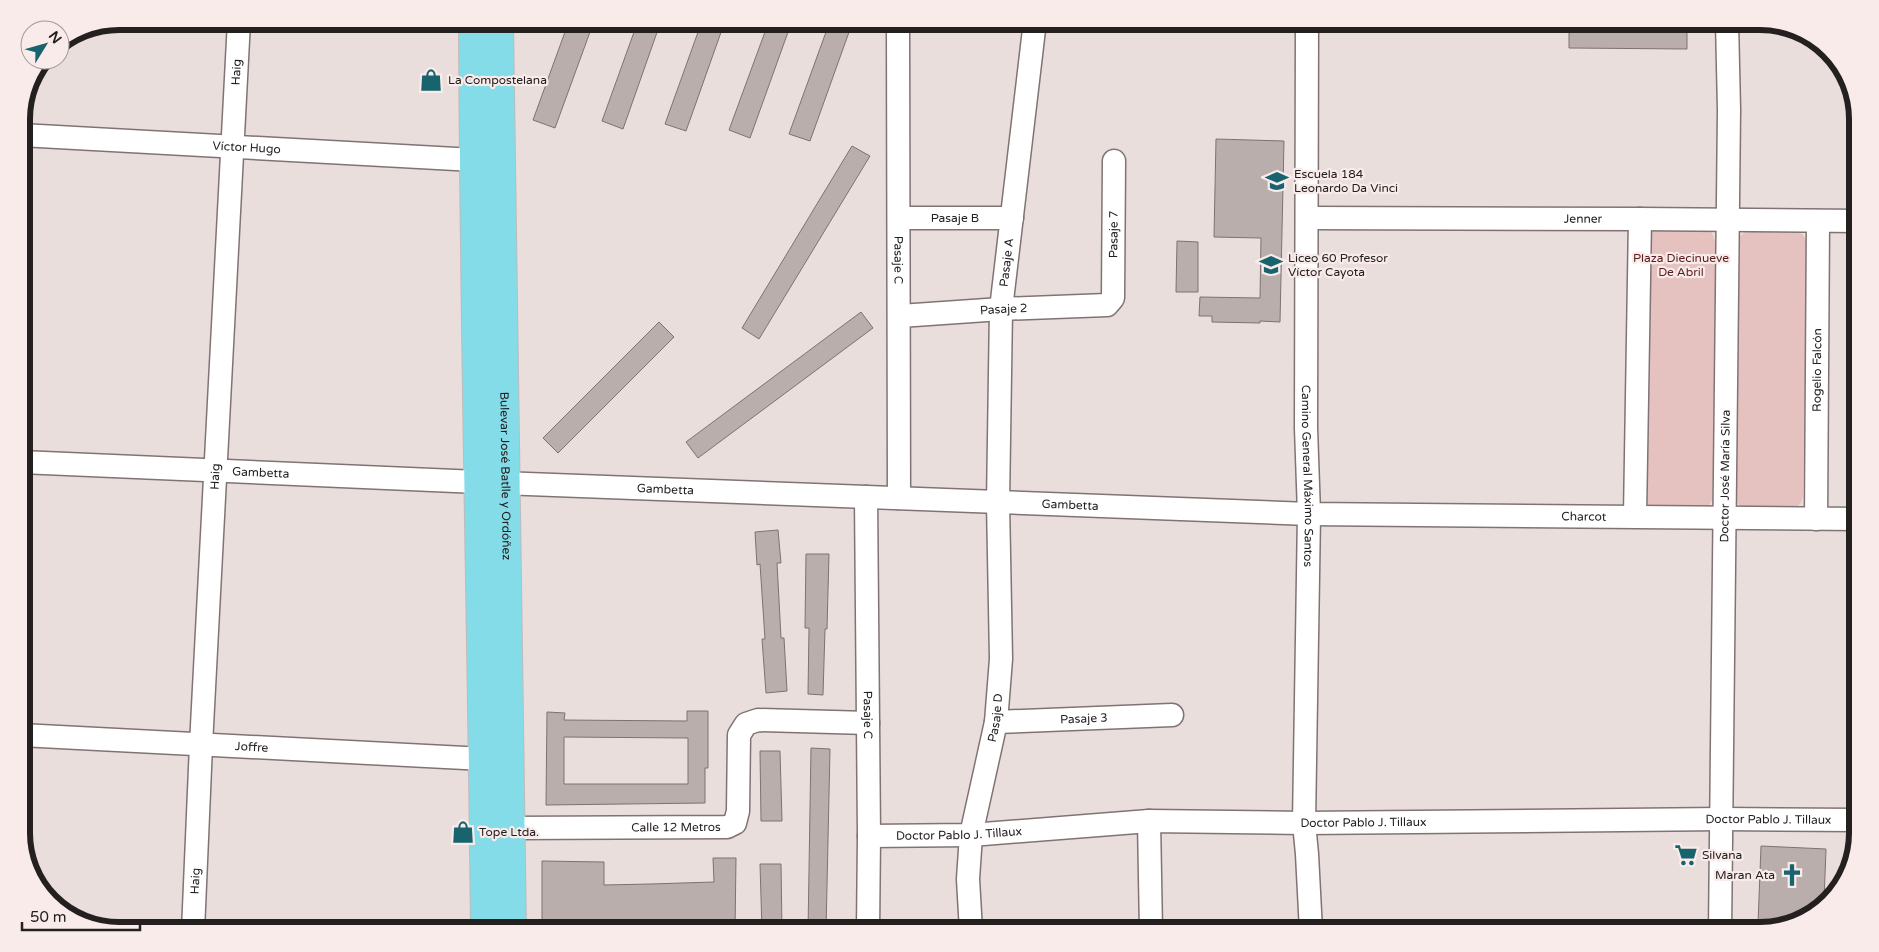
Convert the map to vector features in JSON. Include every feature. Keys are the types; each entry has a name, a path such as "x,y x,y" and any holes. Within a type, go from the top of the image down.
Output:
{"main road":[{"path":"473,30 485,922"},
{"name":"Bulevar José Batlle y Ordóñez","path":"499,30 512,922"}],"street":[{"name":"Haig","path":"193,922 231,146 238,30"},
{"name":"Pasaje C","path":"898,30 899,498"},
{"name":"Pasaje A","path":"998,503 1001,309 1034,30"},
{"name":"Camino General Máximo Santos","path":"1307,30 1306,428 1309,514 1304,823 1311,922"},
{"name":"Doctor José María Silva","path":"1720,922 1729,110 1727,30"},
{"name":"Víctor Hugo","path":"30,135 474,160"},
{"name":"Pasaje 7","path":"1107,305 1113,298 1114,161"},
{"name":"Pasaje B","path":"899,218 1012,218"},
{"name":"Jenner","path":"1308,218 1849,221"},
{"path":"1635,516 1640,219"},
{"name":"Rogelio Falcón","path":"1816,518 1818,221"},
{"name":"Pasaje 2","path":"900,316 1001,309 1107,305"},
{"name":"Gambetta","path":"30,462 998,503 1309,514"},
{"name":"Pasaje C","path":"866,497 868,922"},
{"name":"Pasaje D","path":"970,922 968,878 971,835 996,722 1002,635 998,503"},
{"name":"Charcot","path":"1309,514 1849,519"},
{"name":"Pasaje 3","path":"996,722 1172,715"},
{"name":"Calle 12 Metros","path":"511,828 727,827 735,823 738,811 739,736 746,724 758,720 868,723"},
{"name":"Joffre","path":"30,734 484,759"},
{"name":"Doctor Pablo J. Tillaux","path":"869,836 971,835 1149,821 1304,823 1722,819 1849,820"},
{"path":"1149,821 1151,922"}],"green space":[{"name":"Plaza Diecinueve De Abril","path":"1784,227 1792,229 1805,237 1808,245 1803,496 1801,503 1795,508 1746,509 1739,505 1735,499 1738,238 1750,228"},
{"name":"Plaza Diecinueve De Abril","path":"1656,228 1705,228 1712,233 1718,248 1714,494 1710,503 1703,509 1649,507 1644,501 1650,232"}],"building":[{"path":"566,30 591,30 555,128 533,120"},
{"path":"635,30 658,30 623,129 602,121"},
{"path":"699,30 722,30 686,131 665,124"},
{"path":"766,30 789,30 750,138 729,130"},
{"path":"827,30 850,30 810,141 789,134"},
{"path":"1569,30 1687,30 1687,49 1569,48"},
{"path":"1216,139 1284,141 1280,322 1212,322 1212,316 1199,316 1200,297 1260,298 1261,238 1214,237"},
{"path":"852,146 870,156 759,339 742,328"},
{"path":"1177,241 1198,242 1198,292 1176,292"},
{"path":"861,312 873,328 698,458 686,442"},
{"path":"659,322 674,337 558,453 543,438"},
{"path":"778,530 781,563 777,563 781,638 784,638 787,691 766,693 762,639 765,639 760,564 757,565 755,532"},
{"path":"806,554 829,554 823,695 808,694 809,628 805,628"},
{"path":"687,711 708,711 708,768 705,768 705,803 546,805 547,712 565,713 564,720 687,721","holes":["564,737 688,738 688,784 564,784"]},
{"path":"811,748 830,749 826,922 808,922"},
{"path":"760,751 780,751 782,821 761,821"},
{"name":"Maran Ata","path":"1761,846 1826,849 1823,896 1814,904 1794,915 1783,919 1758,922"},
{"path":"713,858 736,858 735,922 542,922 542,861 604,862 604,885 714,882"},
{"path":"760,864 781,864 782,922 762,922"}],"place":[{"name":"La Compostelana","path":"431,80"},
{"name":"Escuela 184 Leonardo Da Vinci","path":"1277,181"},
{"name":"Liceo 60 Profesor Víctor Cayota","path":"1271,265"},
{"name":"Tope Ltda.","path":"463,832"},
{"name":"Silvana","path":"1686,855"},
{"name":"Maran Ata","path":"1792,875"}]}
